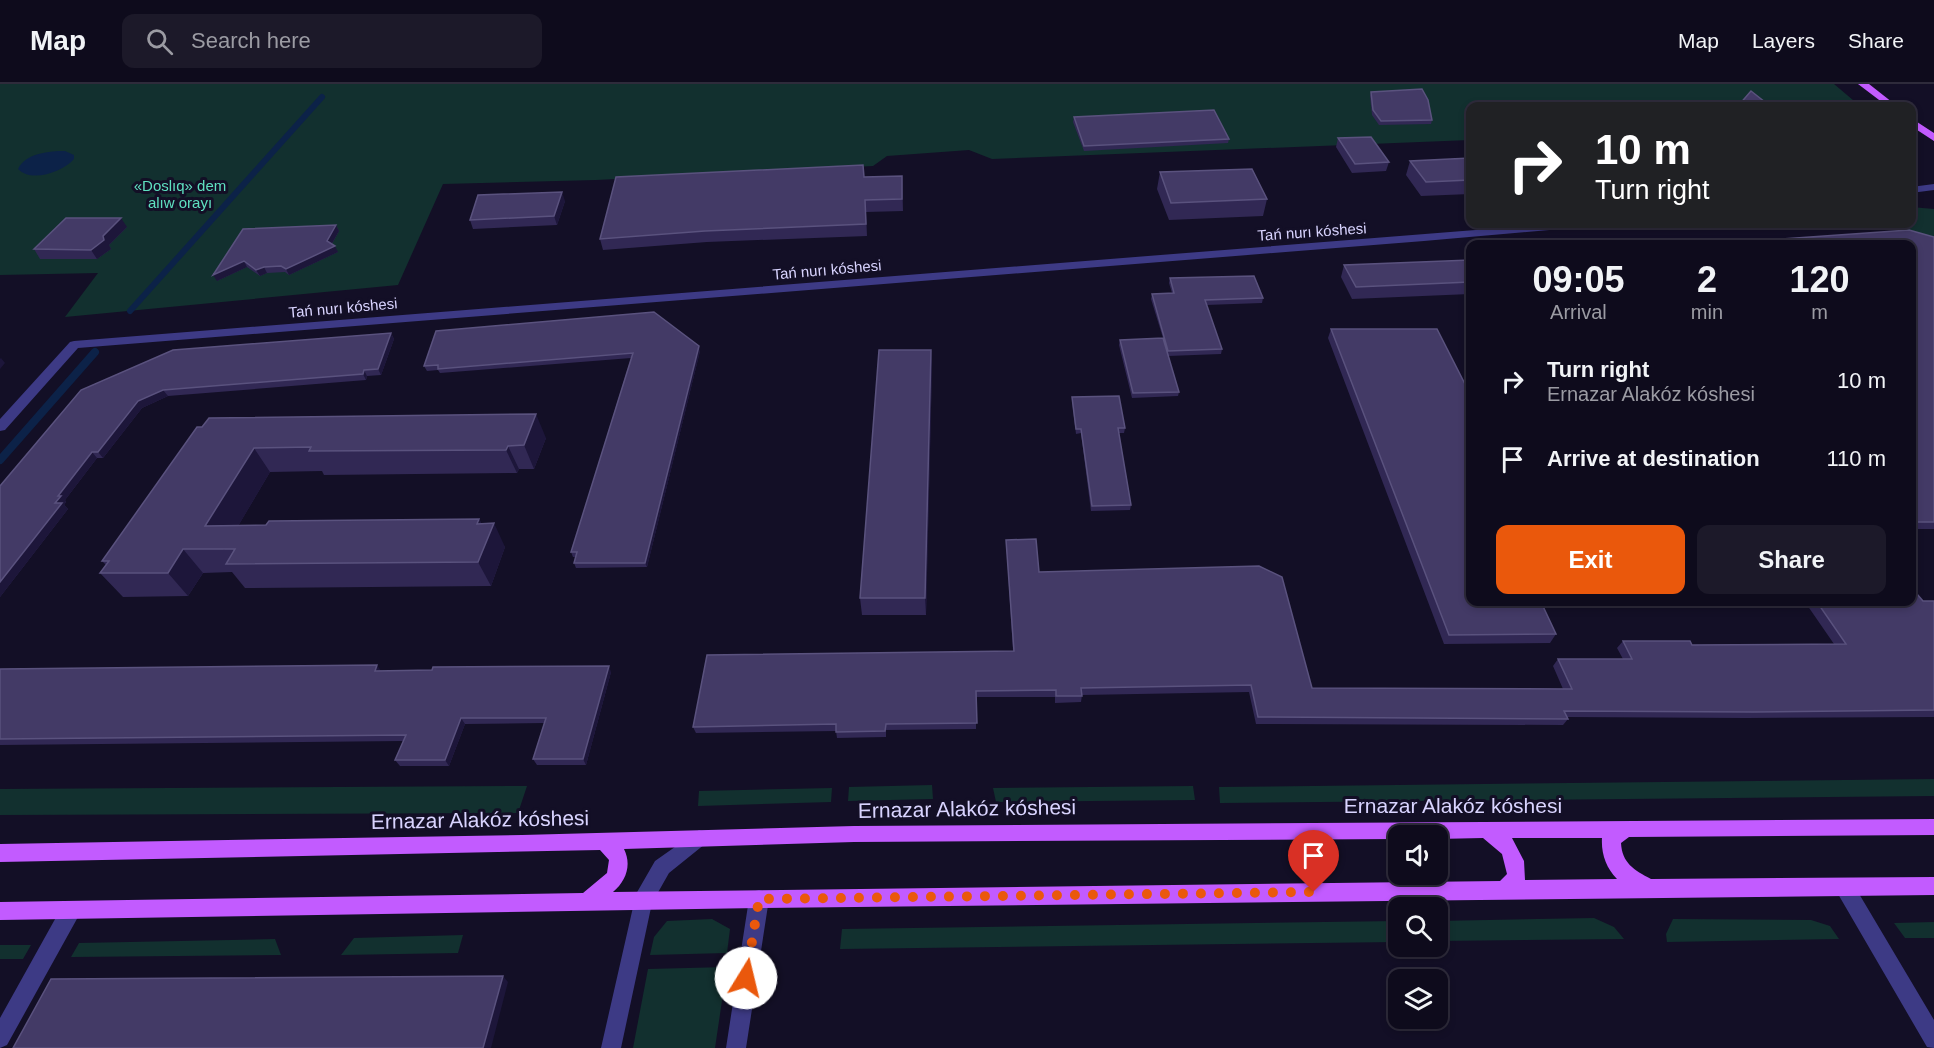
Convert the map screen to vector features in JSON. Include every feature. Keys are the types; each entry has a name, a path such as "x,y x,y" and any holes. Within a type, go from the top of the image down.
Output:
{"main road":[{"path":"1863,84 1887,102"},
{"path":"1916,125 1934,138"},
{"name":"Ernazar Alakóz kóshesi","path":"0,853 982,833 1934,827"},
{"path":"1484,830 1504,842 1516,860 1517,878 1504,890"},
{"path":"1625,830 1611,840 1612,858 1627,877 1650,888"},
{"path":"586,902 616,878 619,859 614,849 602,841"},
{"path":"0,911 759,899 1934,886"}],"street":[{"path":"1916,189 1934,187"},
{"name":"Tań nurı kóshesi","path":"0,427 74,345 1538,228"},
{"path":"611,1048 643,901 662,867 699,838"},
{"path":"1845,888 1934,1040"},
{"path":"736,1048 759,899"},
{"path":"0,1038 71,910"}],"green space":[{"name":"«Doslıq» dem alıw orayı","path":"0,84 1834,84 1855,102 1466,102 1466,140 992,159 969,150 887,156 873,166 596,180 443,184 398,285 65,317 98,273 0,275"},
{"path":"1916,207 1934,209 1934,238 1901,228 1916,228"},
{"path":"1934,779 1934,796 1220,803 1219,787"},
{"path":"932,785 933,799 848,801 849,787"},
{"path":"527,786 518,813 0,815 0,789"},
{"path":"1193,786 1195,800 996,802 993,788"},
{"path":"832,788 831,802 698,806 699,791"},
{"path":"1594,918 1614,927 1624,939 1448,941 1448,921"},
{"path":"712,919 730,929 727,953 650,955 654,937 667,921"},
{"path":"1673,919 1811,920 1830,926 1839,939 1667,942 1666,934"},
{"path":"1388,921 1388,942 840,949 842,929"},
{"path":"1934,922 1934,938 1905,938 1894,923"},
{"path":"463,935 458,953 341,955 354,938"},
{"path":"275,939 281,955 71,957 79,943"},
{"path":"0,945 31,945 23,959 0,959"},
{"path":"727,967 715,1048 633,1048 648,969"}],"water":[{"path":"65,151 74,155 74,159 55,172 31,175 18,169 26,159 32,156 45,152"}],"building":[{"path":"1422,89 1428,100 1432,120 1381,121 1373,110 1371,92"},
{"path":"1751,91 1765,102 1741,102"},
{"path":"1214,110 1229,139 1084,146 1074,117"},
{"path":"1371,137 1389,162 1355,164 1338,138"},
{"path":"1466,158 1466,180 1426,182 1410,161"},
{"path":"863,165 864,177 902,176 902,199 865,200 866,224 705,231 600,239 616,177"},
{"path":"1252,169 1267,199 1171,203 1160,172"},
{"path":"562,192 554,216 470,220 478,195"},
{"path":"66,218 121,218 103,236 104,240 91,250 34,249"},
{"path":"336,225 327,241 335,246 286,269 281,266 256,270 244,261 213,275 243,229"},
{"path":"1909,230 1934,237 1934,522 1916,522 1916,240 1768,240"},
{"path":"1466,260 1466,282 1356,287 1344,265"},
{"path":"1254,276 1263,298 1205,300 1222,349 1168,351 1152,294 1174,293 1170,278"},
{"path":"654,312 699,346 645,563 574,563 577,552 571,552 633,353 438,369 438,365 424,366 436,331"},
{"path":"1331,329 1437,329 1466,386 1466,606 1543,606 1556,634 1449,635"},
{"path":"391,333 378,369 364,370 363,374 163,390 138,401 98,452 92,452 58,496 61,496 55,503 62,503 0,582 0,486 81,390 173,350"},
{"path":"1163,338 1179,392 1133,393 1120,340"},
{"path":"879,350 931,350 925,598 860,598"},
{"path":"1119,396 1125,428 1118,428 1131,505 1092,506 1081,429 1076,429 1072,397"},
{"path":"536,414 524,445 508,446 506,450 309,451 311,447 254,448 205,526 266,525 269,521 479,519 477,524 494,523 478,562 226,564 235,549 183,549 168,573 100,573 109,561 102,561 197,427 202,427 209,418"},
{"path":"1036,539 1039,572 1259,566 1282,577 1312,688 1572,689 1558,659 1632,659 1623,641 1690,641 1692,645 1846,644 1820,606 1916,606 1916,593 1923,601 1934,601 1934,710 1564,711 1568,719 1258,717 1251,685 1081,688 1082,696 1056,696 1056,690 976,691 977,723 886,724 885,731 836,732 836,724 693,727 707,655 1014,651 1006,540"},
{"path":"377,665 375,671 432,670 433,667 609,666 583,759 533,759 546,718 461,718 445,760 395,760 406,735 0,739 0,669"},
{"path":"503,976 483,1048 13,1048 51,979"}],"waterway":[{"path":"130,311 322,97"},
{"path":"0,460 95,352"}],"route":[{"path":"746,978 759,899 1314,892"}]}
